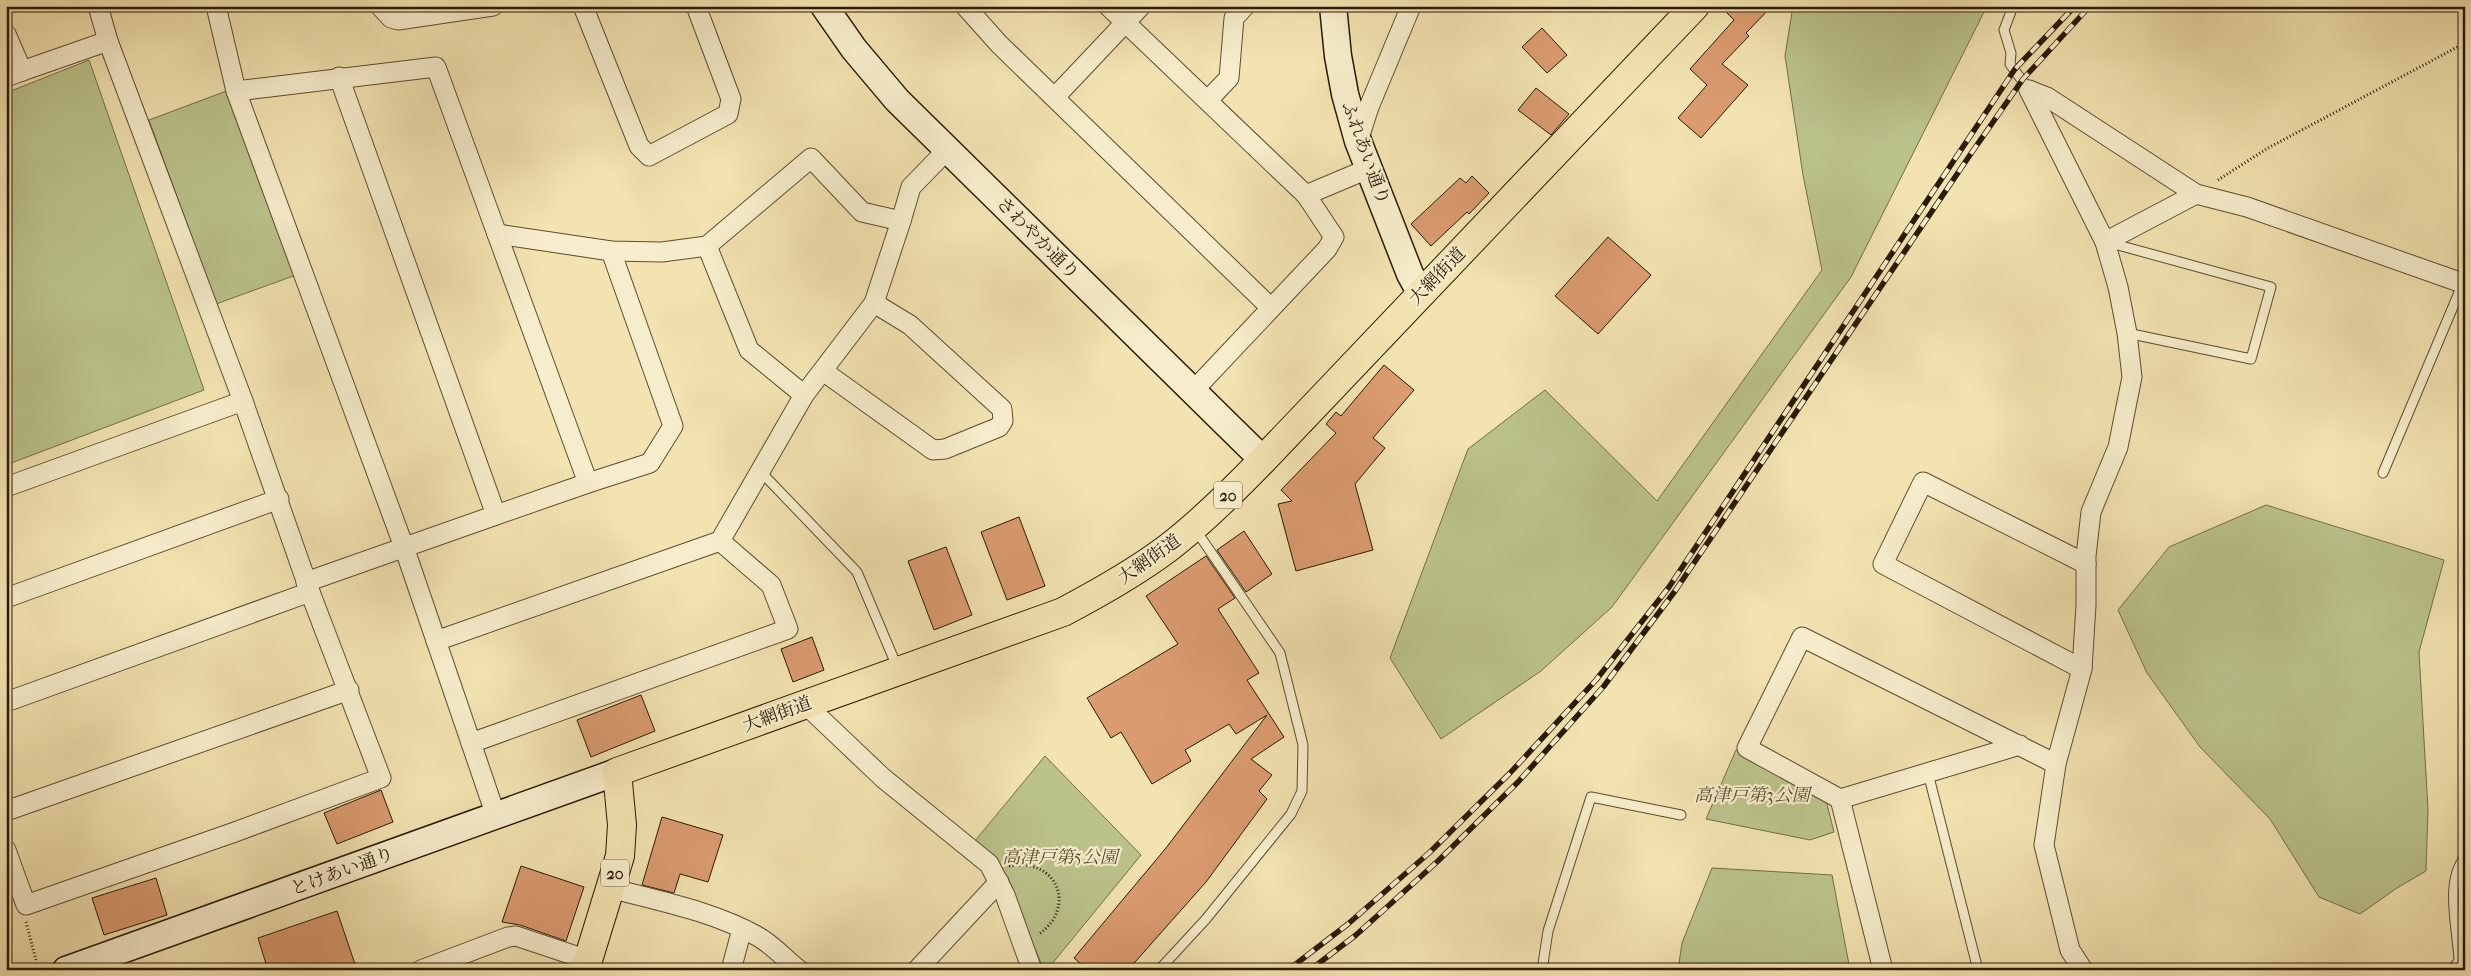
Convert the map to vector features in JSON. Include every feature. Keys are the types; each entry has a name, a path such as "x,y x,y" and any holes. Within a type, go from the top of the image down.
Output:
{"main road":[{"name":"大網街道","path":"617,772 1063,612 1114,584 1168,548 1193,527 1263,460 1695,6"},
{"name":"20","path":"587,965 620,856 622,826 617,772"}],"street":[{"path":"6,850 26,904 235,832 381,778 349,690 308,587 279,499 108,41 98,6"},
{"path":"216,6 236,91 404,547 496,816"},
{"path":"380,6 391,18 398,20 492,6"},
{"path":"583,6 639,146 650,156 728,114 731,98 696,6"},
{"name":"さわやか通り","path":"824,6 854,49 891,92 1263,460"},
{"path":"965,6 999,44 1271,308"},
{"path":"1108,6 1306,195 1334,237 1327,249 1193,391"},
{"path":"1055,97 1142,6"},
{"path":"1208,100 1229,78 1234,18 1245,6"},
{"name":"ふれあい通り","path":"1333,6 1338,56 1345,94 1358,141 1410,274 1421,294"},
{"path":"1358,141 1369,107 1411,6"},
{"path":"6,34 14,74 108,41"},
{"path":"236,91 339,77 436,67 588,483"},
{"path":"339,77 425,324 496,515"},
{"path":"2029,90 2047,97 2196,194 2247,207 2464,283"},
{"path":"2029,90 2105,242 2118,286 2127,333 2132,377 2118,447 2091,512 2086,564 2082,669 2056,764 2044,845 2070,950 2083,970"},
{"path":"436,641 720,542 759,470 804,395 874,303 911,187 948,149"},
{"path":"497,234 612,251 662,252 707,246 811,158 862,212 901,221"},
{"path":"1306,195 1370,168"},
{"path":"2105,242 2196,194"},
{"path":"707,246 750,350 804,395"},
{"path":"6,702 308,587 404,547 650,462 673,426 612,251"},
{"path":"823,371 933,450 945,449 999,427 1003,422 1002,409 910,325 874,303"},
{"path":"6,487 243,401"},
{"path":"2082,669 1883,564 1923,482 2086,564"},
{"path":"6,598 279,499"},
{"path":"471,743 788,630 771,585 720,542"},
{"path":"2020,745 1840,799 1747,748 1802,637 2020,745 2056,764"},
{"path":"6,811 349,690"},
{"path":"805,704 882,778 989,864 998,879 1032,970"},
{"name":"とけあい通り","path":"66,970 112,962 617,772"},
{"path":"1840,799 1883,970"},
{"path":"917,970 998,879"},
{"path":"610,888 690,908 742,929 758,936 798,970"},
{"path":"731,970 742,929"},
{"path":"421,970 508,937 516,936 587,965"}],"lane":[{"path":"2013,6 2004,30 2011,53 2010,64 2029,90"},
{"path":"2105,242 2271,287 2251,359 2127,333"},
{"path":"2383,473 2464,283"},
{"path":"759,470 857,572 899,671"},
{"path":"1159,970 1206,919 1291,814 1302,791 1303,745 1280,653 1193,527"},
{"path":"1928,773 1978,970"},
{"path":"1542,970 1548,931 1591,797 1681,815"},
{"path":"2453,968 2459,962 2458,935 2453,912 2454,882 2465,857"},
{"path":"2453,968 2465,968"}],"path":[{"path":"2196,194 2268,148 2465,44"},
{"path":"998,879 1010,866 1026,864 1042,869 1054,880 1060,896 1058,912 1050,926 1037,936 1021,939"},
{"path":"26,904 24,914 36,960"}],"green space":[{"path":"1793,6 1987,6 1851,277 1612,607 1541,671 1441,739 1390,658 1468,449 1545,390 1657,501 1822,270 1803,175 1785,56"},
{"path":"89,60 204,390 6,465 6,93"},
{"path":"229,90 296,275 216,304 149,120"},
{"path":"2266,505 2444,560 2419,652 2428,810 2426,871 2397,888 2360,914 2319,897 2270,819 2200,747 2147,673 2118,610 2169,547"},
{"name":"高津戸第3公園","path":"1736,750 1825,796 1834,832 1810,840 1706,819"},
{"name":"高津戸第5公園","path":"1045,756 1141,855 1047,970 1044,970 999,865 974,842"},
{"path":"1712,868 1832,875 1850,970 1678,970 1682,943"}],"building":[{"path":"1720,6 1772,6 1746,33 1749,36 1722,64 1748,85 1701,138 1678,118 1707,85 1690,69 1734,20"},
{"path":"1542,28 1567,55 1547,73 1522,47"},
{"path":"1536,88 1569,114 1551,135 1518,110"},
{"path":"1472,176 1489,193 1469,214 1467,212 1431,246 1411,224 1460,178 1466,183"},
{"path":"1608,237 1651,275 1598,334 1555,296"},
{"path":"1384,365 1414,390 1373,438 1385,448 1355,484 1373,550 1296,571 1278,504 1292,501 1281,490 1336,433 1326,424 1336,412 1341,416"},
{"path":"1019,517 1045,586 1007,600 981,532"},
{"path":"1244,531 1272,574 1246,592 1217,550"},
{"path":"946,547 972,615 934,630 908,561"},
{"path":"1206,556 1235,598 1218,609 1259,673 1247,680 1284,737 1251,759 1272,775 1259,791 1267,799 1206,882 1128,970 1088,970 1074,958 1166,848 1267,715 1236,734 1229,724 1185,750 1191,761 1152,784 1121,732 1111,738 1087,698 1178,644 1146,596"},
{"path":"812,637 824,670 793,682 781,649"},
{"path":"641,695 655,731 591,757 577,720"},
{"path":"381,790 393,822 337,844 324,813"},
{"path":"662,817 723,835 708,882 680,874 674,893 642,885"},
{"path":"521,866 584,887 566,941 520,925 502,922"},
{"path":"156,878 167,915 104,935 92,898"},
{"path":"337,911 357,970 268,970 258,938"}],"railway":[{"path":"1288,970 1348,924 1429,853 1510,773 1596,680 1669,587 2015,69 2075,6"},
{"path":"1310,970 1356,935 1438,861 1518,782 1604,686 1675,591 2023,79 2090,6"}]}
